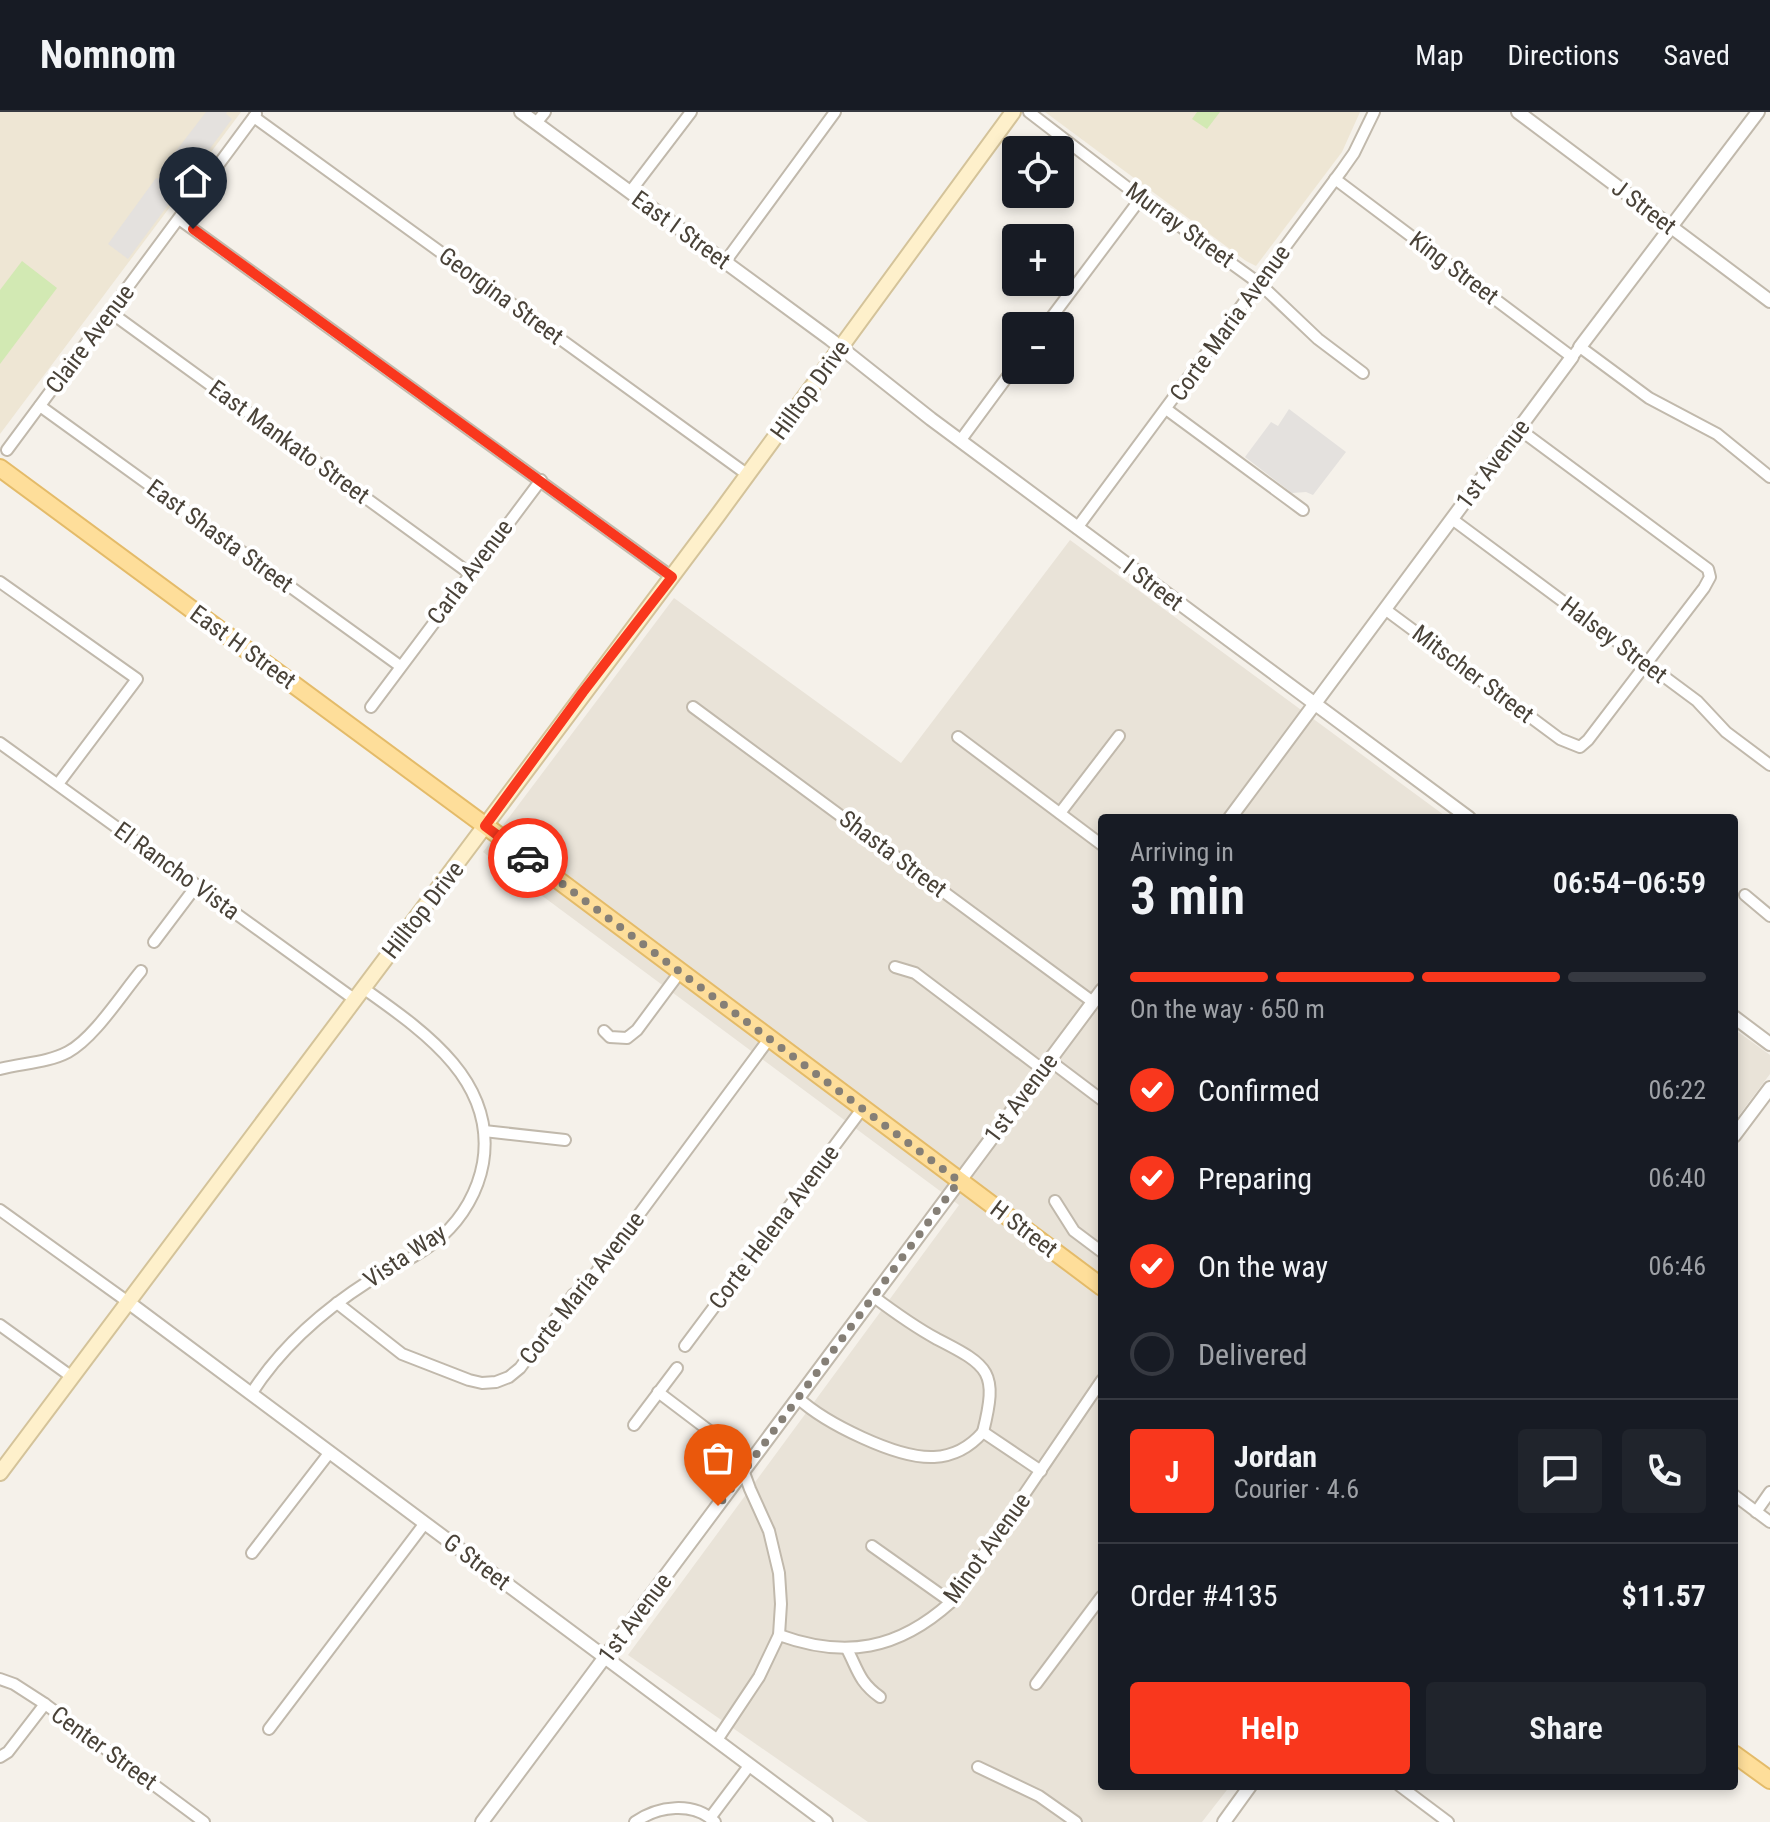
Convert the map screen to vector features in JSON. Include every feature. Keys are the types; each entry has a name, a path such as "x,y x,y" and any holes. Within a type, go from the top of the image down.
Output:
{"main road":[{"name":"Hilltop Drive","path":"0,1473 748,475 1013,112"},
{"name":"East H Street","path":"0,468 485,826"},
{"name":"H Street","path":"485,826 1098,1284"},
{"path":"1738,1757 1770,1780"}],"street":[{"name":"East I Street","path":"521,112 841,348"},
{"path":"536,123 545,112"},
{"path":"630,192 691,112"},
{"path":"725,262 835,112"},
{"name":"Murray Street","path":"1029,112 1260,284 1310,332 1363,373"},
{"name":"Corte Maria Avenue","path":"1077,528 1354,153 1374,112"},
{"name":"J Street","path":"1518,112 1770,301"},
{"name":"1st Avenue","path":"1233,814 1758,112"},
{"name":"Claire Avenue","path":"7,450 256,115"},
{"name":"Georgina Street","path":"256,115 748,475"},
{"name":"King Street","path":"1335,179 1576,352 1649,398 1717,434 1770,477"},
{"path":"1056,312 1141,198"},
{"path":"179,219 672,577"},
{"name":"East Mankato Street","path":"110,312 469,573"},
{"name":"I Street","path":"841,348 960,441 1464,814"},
{"path":"960,441 1002,384"},
{"name":"East Shasta Street","path":"40,406 400,666"},
{"path":"1166,409 1303,510"},
{"path":"1519,429 1708,569 1710,577 1646,664"},
{"name":"Carla Avenue","path":"371,707 541,480"},
{"name":"Halsey Street","path":"1452,519 1697,701 1726,732 1770,765"},
{"path":"0,582 137,679 58,784"},
{"name":"Mitscher Street","path":"1386,610 1560,739 1580,747 1646,664"},
{"name":"Shasta Street","path":"693,707 1093,1002"},
{"path":"1060,813 1119,736"},
{"path":"958,737 1098,842"},
{"name":"El Rancho Vista","path":"0,743 197,885 358,994"},
{"path":"154,942 197,885"},
{"path":"1745,895 1770,916"},
{"path":"895,967 915,973 1098,1097"},
{"path":"0,1069 44,1061 68,1052 87,1038 141,971"},
{"path":"604,1031 610,1037 627,1038 637,1030 680,972"},
{"name":"Vista Way","path":"251,1394 287,1346 337,1303 430,1245 448,1229 477,1185 484,1155 484,1131 475,1096 460,1069 433,1042 358,994"},
{"name":"1st Avenue","path":"482,1822 1098,995"},
{"path":"1738,1020 1770,1044"},
{"name":"Corte Maria Avenue","path":"337,1303 402,1354 475,1382 496,1382 509,1377 520,1368 573,1295 589,1282 769,1039"},
{"path":"1738,1131 1770,1088"},
{"name":"Corte Helena Avenue","path":"685,1346 862,1109"},
{"path":"484,1131 565,1140"},
{"path":"1055,1201 1074,1231 1098,1249"},
{"path":"0,1210 128,1302"},
{"path":"798,1398 813,1411 855,1434 920,1456 951,1454 969,1446 983,1432 991,1397 986,1376 978,1362 917,1327 874,1297"},
{"name":"G Street","path":"128,1302 826,1822"},
{"path":"0,1325 72,1377"},
{"path":"634,1425 677,1368"},
{"name":"Minot Avenue","path":"779,1635 802,1643 847,1649 880,1645 931,1620 951,1602 1098,1386"},
{"path":"658,1392 736,1451 769,1531 776,1557 781,1588 779,1635 759,1677 717,1740"},
{"path":"983,1432 1041,1471"},
{"path":"252,1553 330,1452"},
{"path":"1756,1512 1770,1492"},
{"path":"1738,1498 1770,1522"},
{"path":"269,1729 425,1523"},
{"path":"872,1546 951,1602"},
{"path":"1036,1684 1098,1601"},
{"path":"847,1649 857,1674 880,1697"},
{"name":"Center Street","path":"0,1679 14,1684 45,1704 204,1822"},
{"path":"0,1757 11,1749 45,1704"},
{"path":"635,1822 657,1811 675,1808 693,1810 712,1820 749,1766"},
{"path":"978,1767 1039,1796 1076,1822"},
{"path":"1224,1822 1247,1790"},
{"path":"1405,1790 1448,1822"}],"shaded area":[{"path":"0,112 241,112 0,434"},
{"path":"206,112 227,112 232,119 128,259 108,244 156,178 166,180 171,172 166,164"},
{"path":"1045,112 1360,112 1342,152 1256,266"},
{"path":"1289,409 1346,452 1313,495 1292,493 1245,457 1271,422 1278,426"},
{"path":"1070,540 1443,814 1098,814 1098,1790 1227,1790 1202,1822 868,1822 628,1655 959,1205 483,852 674,598 901,763"},
{"path":"1738,1032 1770,1055 1770,1074 1738,1117"}],"green space":[{"path":"1197,112 1220,112 1207,129 1192,119"},
{"path":"22,261 57,288 0,364 0,290"}],"way so far":[{"path":"528,858 959,1181 718,1506"}],"route":[{"path":"193,229 672,577 485,826 528,858"}]}
